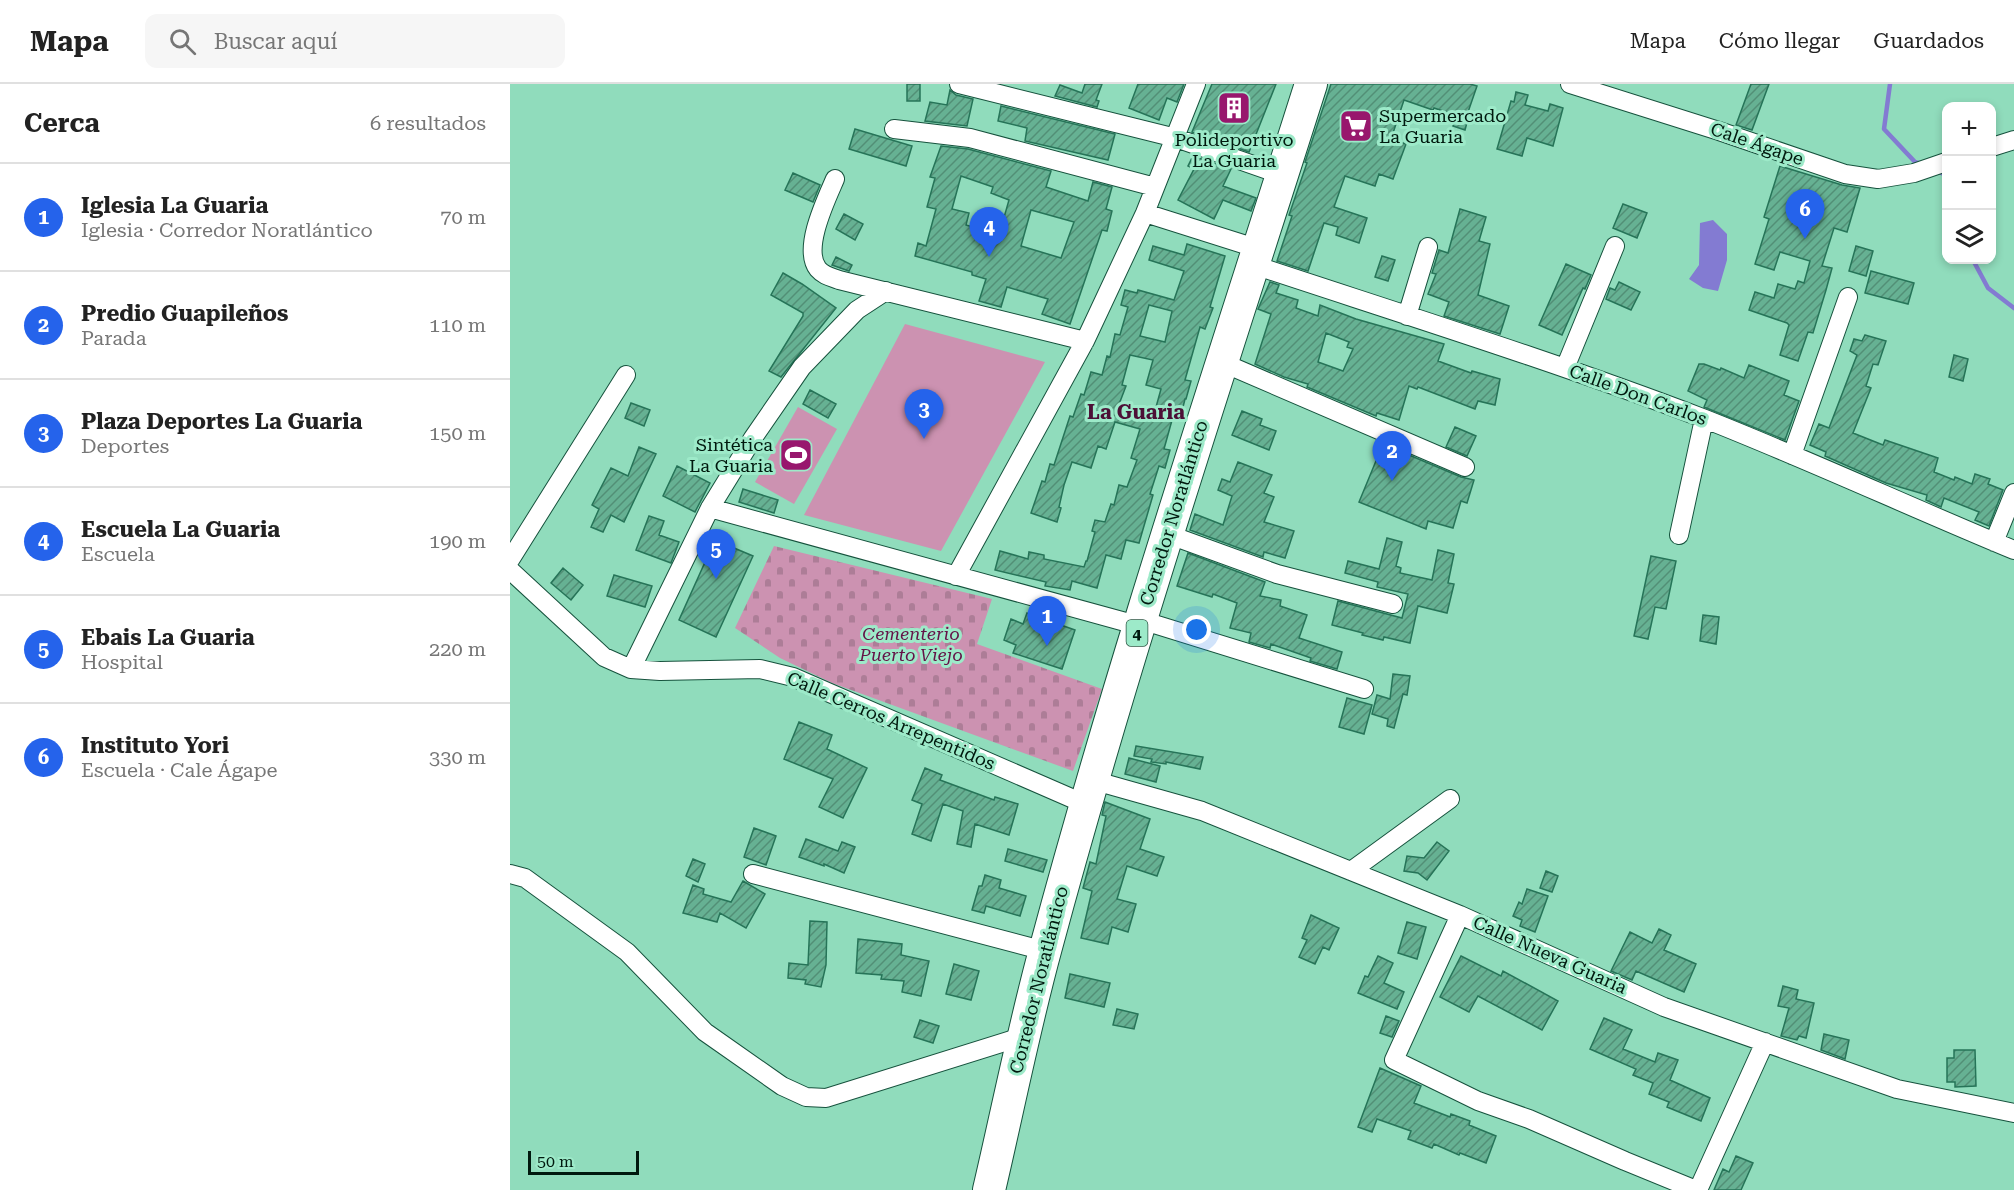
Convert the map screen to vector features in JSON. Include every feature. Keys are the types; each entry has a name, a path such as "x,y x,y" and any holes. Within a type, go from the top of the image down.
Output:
{"highway":[{"name":"Corredor Noratlántico","path":"989,1190 1045,951 1089,792 1167,534 1311,84"}],"street":[{"path":"959,84 1176,138 1282,175"},
{"path":"956,576 1085,341 1145,213 1196,84"},
{"name":"Cale Ágape","path":"1570,84 1845,174 1878,178 1914,173 1942,164"},
{"path":"894,129 970,138 1155,187"},
{"path":"1996,146 2014,140"},
{"path":"835,179 813,240 813,258 817,268 825,276 1085,341"},
{"name":"Calle Don Carlos","path":"1145,213 1407,316 1565,368 1704,419 2014,550"},
{"path":"1565,368 1615,246"},
{"path":"1407,316 1428,248"},
{"path":"631,669 710,508 753,438 802,367 857,310 886,291"},
{"path":"1792,455 1848,297"},
{"path":"1221,362 1465,467"},
{"path":"510,560 626,375"},
{"path":"1679,535 1704,419"},
{"path":"1994,542 2014,493"},
{"path":"710,508 956,576 1140,623 1364,689"},
{"path":"1167,534 1277,574 1393,604"},
{"name":"Calle Cerros Arrepentidos","path":"510,570 604,657 631,669 660,671 760,669 793,677 1089,792"},
{"name":"Calle Nueva Guaria","path":"1089,792 1202,811 1460,915 1664,1007 1897,1089 2014,1113"},
{"path":"1351,871 1450,800"},
{"path":"510,874 525,878 627,952 705,1032 782,1086 807,1097 826,1098 1024,1036"},
{"path":"753,874 1045,951"},
{"path":"1460,915 1394,1060 1478,1101 1529,1119 1697,1190 1765,1042"}],"green space":[{"path":"905,324 1045,362 941,551 804,515"},
{"name":"Sintética La Guaria","path":"798,407 837,429 794,504 755,482"},
{"name":"Cementerio Puerto Viejo","path":"774,546 992,599 977,644 1102,689 1073,771 832,683 780,658 735,628"}],"shaded area":[{"path":"1713,220 1727,234 1727,260 1718,291 1703,288 1689,279 1699,265 1700,223"}],"building":[{"path":"907,84 920,84 920,101 907,101"},
{"path":"1085,84 1102,84 1096,100 1099,101 1097,107 1055,96 1060,85 1082,93"},
{"path":"1138,84 1184,84 1177,102 1167,98 1159,120 1129,108"},
{"name":"Polideportivo La Guaria","path":"1212,84 1276,84 1249,152 1192,132"},
{"path":"1331,84 1470,84 1477,86 1466,118 1468,119 1465,130 1453,126 1456,117 1446,112 1404,100 1391,139 1406,144 1393,179 1379,174 1375,186 1345,176 1334,207 1367,218 1359,243 1336,235 1338,227 1324,223 1308,271 1277,261 1292,216 1289,215 1307,163 1305,162"},
{"path":"1751,84 1769,84 1752,130 1736,125"},
{"path":"950,90 956,95 973,99 967,126 925,121 930,102 947,105"},
{"path":"1516,92 1528,95 1525,105 1548,111 1550,104 1563,108 1553,146 1527,138 1522,156 1497,149 1511,101 1514,102"},
{"path":"1001,106 1115,134 1108,160 1025,141 1027,128 998,121"},
{"path":"855,129 912,146 906,166 849,149"},
{"path":"941,146 968,149 1051,171 1046,187 1088,201 1093,182 1112,187 1106,209 1112,211 1107,231 1102,230 1070,324 1042,314 1048,299 1007,287 1001,307 979,301 986,279 972,275 972,272 915,256 918,243 926,246 936,209 927,207 935,178 930,177","holes":["961,176 993,187 991,193 1009,200 999,235 966,225 969,213 952,209","1031,210 1074,222 1061,258 1021,246"]},
{"path":"1193,156 1231,169 1223,186 1256,198 1251,211 1223,200 1214,219 1178,200 1194,169 1188,166"},
{"path":"1780,166 1842,185 1860,188 1847,232 1834,228 1822,266 1832,268 1813,333 1808,332 1798,361 1780,355 1789,325 1749,310 1755,292 1774,298 1778,284 1795,289 1798,281 1804,283 1810,261 1780,252 1774,270 1755,264 1769,219 1764,217"},
{"path":"793,173 820,185 813,202 785,190"},
{"path":"1623,204 1647,213 1637,238 1613,228"},
{"path":"1460,209 1486,217 1479,241 1490,244 1478,295 1509,306 1500,334 1444,316 1449,302 1428,294 1436,274 1432,273 1439,250 1448,253"},
{"path":"844,214 863,224 855,240 836,229"},
{"path":"1187,244 1225,256 1210,307 1213,308 1205,329 1200,327 1185,380 1191,381 1181,415 1174,413 1164,449 1170,450 1165,468 1159,466 1139,543 1126,540 1121,559 1106,555 1097,588 1072,581 1070,590 1045,586 1046,582 995,570 1000,551 1028,559 1029,552 1044,555 1044,559 1084,567 1095,532 1092,531 1095,520 1105,522 1111,504 1114,505 1119,485 1127,487 1137,460 1131,458 1140,429 1115,422 1106,449 1098,446 1091,468 1072,462 1064,485 1057,522 1031,513 1042,481 1045,482 1050,464 1054,465 1070,416 1073,417 1081,394 1084,395 1091,372 1102,375 1107,356 1110,357 1115,334 1120,335 1128,307 1121,305 1125,290 1137,293 1138,290 1174,300 1184,271 1149,260 1153,246 1184,255","holes":["1149,305 1172,311 1165,342 1140,336","1130,355 1153,360 1146,385 1161,389 1153,418 1118,407 1126,386 1122,385"]},
{"path":"1856,246 1873,251 1866,276 1849,271"},
{"path":"1382,256 1395,260 1388,281 1375,277"},
{"path":"836,257 852,265 849,271 832,265"},
{"path":"1566,264 1591,275 1562,335 1539,325"},
{"path":"1871,271 1914,283 1908,304 1865,293"},
{"path":"783,273 836,308 781,377 769,371 803,316 803,313 771,295"},
{"path":"1270,282 1279,285 1276,293 1298,300 1296,308 1318,316 1320,305 1356,319 1444,344 1438,361 1471,373 1472,371 1500,379 1495,405 1478,401 1475,409 1418,387 1417,389 1409,386 1399,420 1377,413 1376,416 1307,387 1308,384 1284,377 1255,364 1271,314 1258,309","holes":["1326,333 1349,342 1347,347 1353,349 1343,371 1318,362"]},
{"path":"1619,282 1640,292 1631,310 1606,299 1610,288 1615,290"},
{"path":"1865,335 1886,341 1878,365 1873,364 1866,386 1871,388 1853,433 1883,445 1885,440 1938,458 1934,472 1954,480 1955,477 1972,484 1975,474 1990,479 1988,484 2003,490 1989,526 1975,520 1979,512 1944,498 1941,507 1926,500 1927,495 1886,483 1825,456 1826,452 1810,445 1819,424 1829,428 1857,355 1850,351 1854,339 1862,341"},
{"path":"1954,355 1968,359 1963,381 1949,377"},
{"path":"1699,364 1720,370 1721,368 1744,378 1749,365 1789,381 1784,395 1799,401 1785,440 1704,407 1707,400 1688,391"},
{"path":"810,390 836,404 828,418 803,404"},
{"path":"631,403 650,410 644,426 625,418"},
{"path":"1242,411 1262,419 1260,425 1276,431 1269,450 1232,435"},
{"path":"1455,427 1476,436 1467,456 1446,447"},
{"path":"1383,444 1461,477 1474,480 1467,503 1461,501 1453,528 1428,521 1426,529 1359,502"},
{"path":"639,447 656,454 624,522 611,515 603,532 591,527 599,509 592,505 611,468 628,476"},
{"path":"1238,462 1272,475 1264,493 1274,497 1264,522 1294,531 1285,558 1264,552 1263,557 1190,530 1195,514 1223,525 1232,496 1218,490 1222,479 1230,482"},
{"path":"677,466 710,483 695,512 663,496"},
{"path":"743,489 778,500 774,513 739,502"},
{"path":"649,516 664,521 659,535 679,542 671,563 636,550"},
{"path":"1387,538 1402,542 1396,566 1401,568 1400,573 1432,580 1438,550 1454,554 1448,583 1454,584 1447,613 1418,606 1410,643 1384,637 1383,640 1332,625 1338,601 1402,618 1408,594 1377,587 1378,582 1345,573 1348,561 1379,569"},
{"path":"715,540 753,556 716,637 679,620"},
{"path":"1188,553 1265,582 1260,596 1281,600 1280,606 1307,615 1299,638 1342,652 1337,669 1310,661 1311,658 1271,644 1270,648 1249,642 1251,633 1230,628 1237,603 1213,594 1212,597 1177,586"},
{"path":"1651,556 1676,561 1666,609 1655,607 1648,639 1634,636"},
{"path":"563,568 583,585 571,600 551,583"},
{"path":"614,575 652,586 645,607 607,596"},
{"path":"1027,613 1075,630 1062,669 1013,653 1016,645 1004,640 1011,619 1023,624"},
{"path":"1703,615 1719,617 1716,644 1700,641"},
{"path":"1393,674 1410,676 1407,695 1403,694 1394,728 1387,726 1388,719 1372,714 1377,695 1390,699"},
{"path":"1347,698 1372,705 1364,734 1339,727"},
{"path":"799,722 832,735 827,749 867,768 843,818 819,807 833,779 784,759"},
{"path":"1136,746 1203,757 1200,769 1166,762 1166,764 1151,762 1152,759 1134,756"},
{"path":"1129,758 1160,766 1156,782 1125,774"},
{"path":"925,768 942,775 940,780 994,800 995,797 1018,804 1009,835 975,824 971,847 957,844 963,811 943,804 931,841 912,834 922,804 912,800"},
{"path":"1105,802 1150,819 1140,849 1164,857 1157,876 1127,866 1117,899 1136,904 1128,932 1112,927 1108,944 1081,938 1092,891 1083,888 1090,862 1096,864 1106,816 1102,815"},
{"path":"754,828 776,836 766,865 744,857"},
{"path":"806,839 838,851 842,842 855,847 844,873 799,857"},
{"path":"1437,842 1449,851 1427,880 1418,873 1404,871 1407,856 1424,858"},
{"path":"1008,849 1047,860 1043,872 1005,861"},
{"path":"693,859 705,864 698,882 686,876"},
{"path":"1546,871 1558,876 1552,892 1540,888"},
{"path":"985,875 1001,880 999,888 1026,896 1020,916 986,906 984,913 972,910"},
{"path":"743,881 765,894 746,928 720,913 717,922 683,913 693,885 704,889 703,894 731,902"},
{"path":"1527,889 1548,896 1535,932 1520,926 1522,920 1513,916 1519,902 1522,904"},
{"path":"1311,915 1339,928 1329,950 1323,947 1315,964 1299,957 1307,940 1302,938"},
{"path":"810,921 827,922 826,965 821,987 805,984 806,980 788,978 789,963 808,965"},
{"path":"1407,922 1426,927 1417,959 1398,953"},
{"path":"1659,929 1671,935 1664,950 1696,964 1684,992 1636,971 1632,980 1611,971 1630,932 1652,943"},
{"path":"858,939 902,944 901,955 929,961 921,996 902,992 904,981 881,979 882,975 856,973"},
{"path":"1378,956 1393,963 1384,983 1404,992 1397,1009 1358,993 1365,976 1368,977"},
{"path":"1461,956 1501,976 1503,971 1558,1001 1542,1030 1478,996 1469,1012 1440,997"},
{"path":"954,964 979,971 971,1000 946,994"},
{"path":"1070,974 1110,983 1104,1007 1065,998"},
{"path":"1783,986 1798,990 1796,999 1814,1003 1806,1038 1799,1036 1797,1040 1781,1036 1789,1008 1778,1006"},
{"path":"1117,1009 1138,1014 1134,1029 1113,1025"},
{"path":"1386,1016 1399,1021 1392,1037 1380,1033"},
{"path":"1604,1018 1632,1030 1623,1049 1655,1062 1658,1053 1678,1060 1670,1080 1710,1098 1701,1121 1667,1107 1669,1102 1649,1094 1653,1083 1633,1075 1636,1069 1590,1049"},
{"path":"920,1020 939,1026 933,1043 914,1037"},
{"path":"1824,1034 1849,1040 1845,1059 1821,1050"},
{"path":"1954,1050 1975,1050 1976,1086 1955,1087 1955,1082 1947,1082 1947,1058 1954,1058"},
{"path":"1380,1068 1421,1086 1414,1103 1450,1117 1451,1114 1470,1121 1469,1125 1496,1136 1486,1163 1434,1144 1432,1148 1408,1139 1411,1131 1377,1119 1372,1132 1358,1127"},
{"path":"1736,1156 1753,1163 1741,1190 1714,1190 1723,1169 1729,1172"}],"waterway":[{"path":"1890,84 1884,129 1915,162 1921,164"},
{"path":"1937,171 1942,173"},
{"path":"1975,264 1988,288 2014,308"}],"place":[{"name":"Polideportivo La Guaria","path":"1234,108"},
{"name":"Supermercado La Guaria","path":"1356,126"},
{"name":"Instituto Yori","path":"1805,239"},
{"name":"Escuela La Guaria","path":"989,257"},
{"name":"Plaza Deportes La Guaria","path":"924,439"},
{"name":"Sintética La Guaria","path":"796,455"},
{"name":"Predio Guapileños","path":"1392,481"},
{"name":"Ebais La Guaria","path":"716,579"},
{"name":"Iglesia La Guaria","path":"1047,646"}],"district":[{"name":"La Guaria","path":"1136,412"}]}
